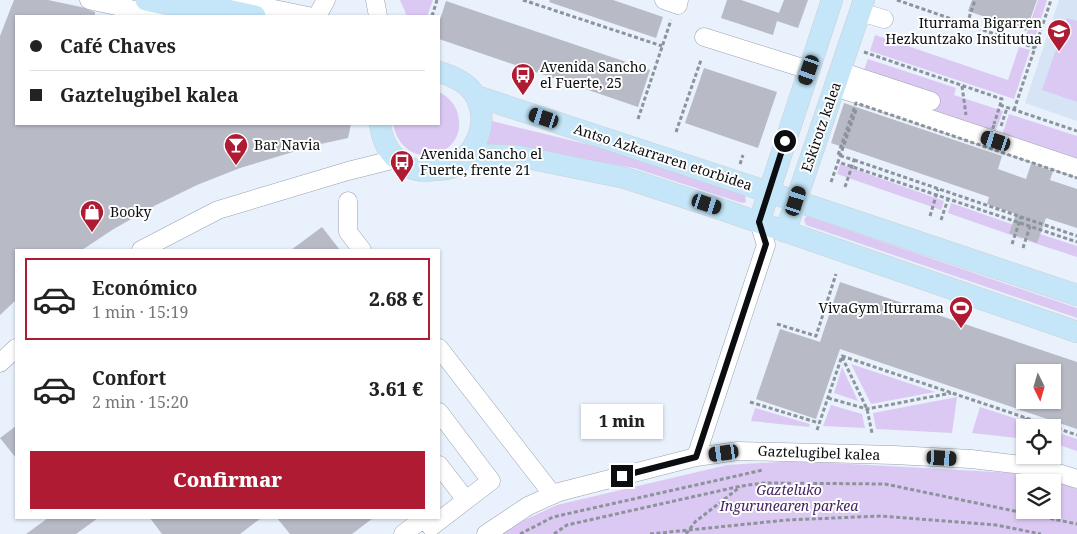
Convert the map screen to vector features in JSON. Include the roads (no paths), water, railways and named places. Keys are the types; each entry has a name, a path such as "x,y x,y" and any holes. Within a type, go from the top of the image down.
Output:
{"main road":[{"path":"146,0 214,15"},
{"path":"183,0 250,15"},
{"path":"759,222 832,0"},
{"name":"Eskirotz kalea","path":"784,232 862,6"},
{"path":"380,125 382,138 396,159 411,168 424,172 450,168 470,154 481,129 480,112 476,96 455,77 440,72"},
{"name":"Antso Azkarraren etorbidea","path":"476,96 1077,295"},
{"path":"470,154 518,156 625,178 759,222 1077,332"}],"street":[{"path":"89,0 157,15"},
{"path":"231,0 303,15"},
{"path":"318,15 326,0"},
{"path":"375,0 378,15"},
{"path":"664,0 678,5 679,0"},
{"path":"862,6 884,19"},
{"path":"704,37 809,70"},
{"path":"838,79 931,101"},
{"path":"838,79 1077,168"},
{"path":"143,249 218,210 348,170 396,159"},
{"path":"348,201 348,232 361,249"},
{"path":"696,457 766,244 759,222"},
{"path":"766,244 784,232"},
{"path":"0,363 15,349"},
{"path":"440,349 553,495"},
{"path":"440,413 491,481 440,517"},
{"name":"Gaztelugibel kalea","path":"486,534 528,506 553,495 696,457 738,451 971,459 1039,467 1077,479"},
{"path":"440,466 466,500"},
{"path":"403,534 429,524"}],"place":[{"name":"Iturrama Bigarren Hezkuntzako Institutua","path":"1059,52"},
{"name":"Avenida Sancho el Fuerte, 25","path":"523,96"},
{"name":"Bar Navia","path":"236,166"},
{"name":"Avenida Sancho el Fuerte, frente 21","path":"402,183"},
{"name":"Booky","path":"92,233"},
{"name":"VivaGym Iturrama","path":"961,329"}],"park label":[{"name":"Gazteluko Ingurunearen parkea","path":"789,498"}]}
